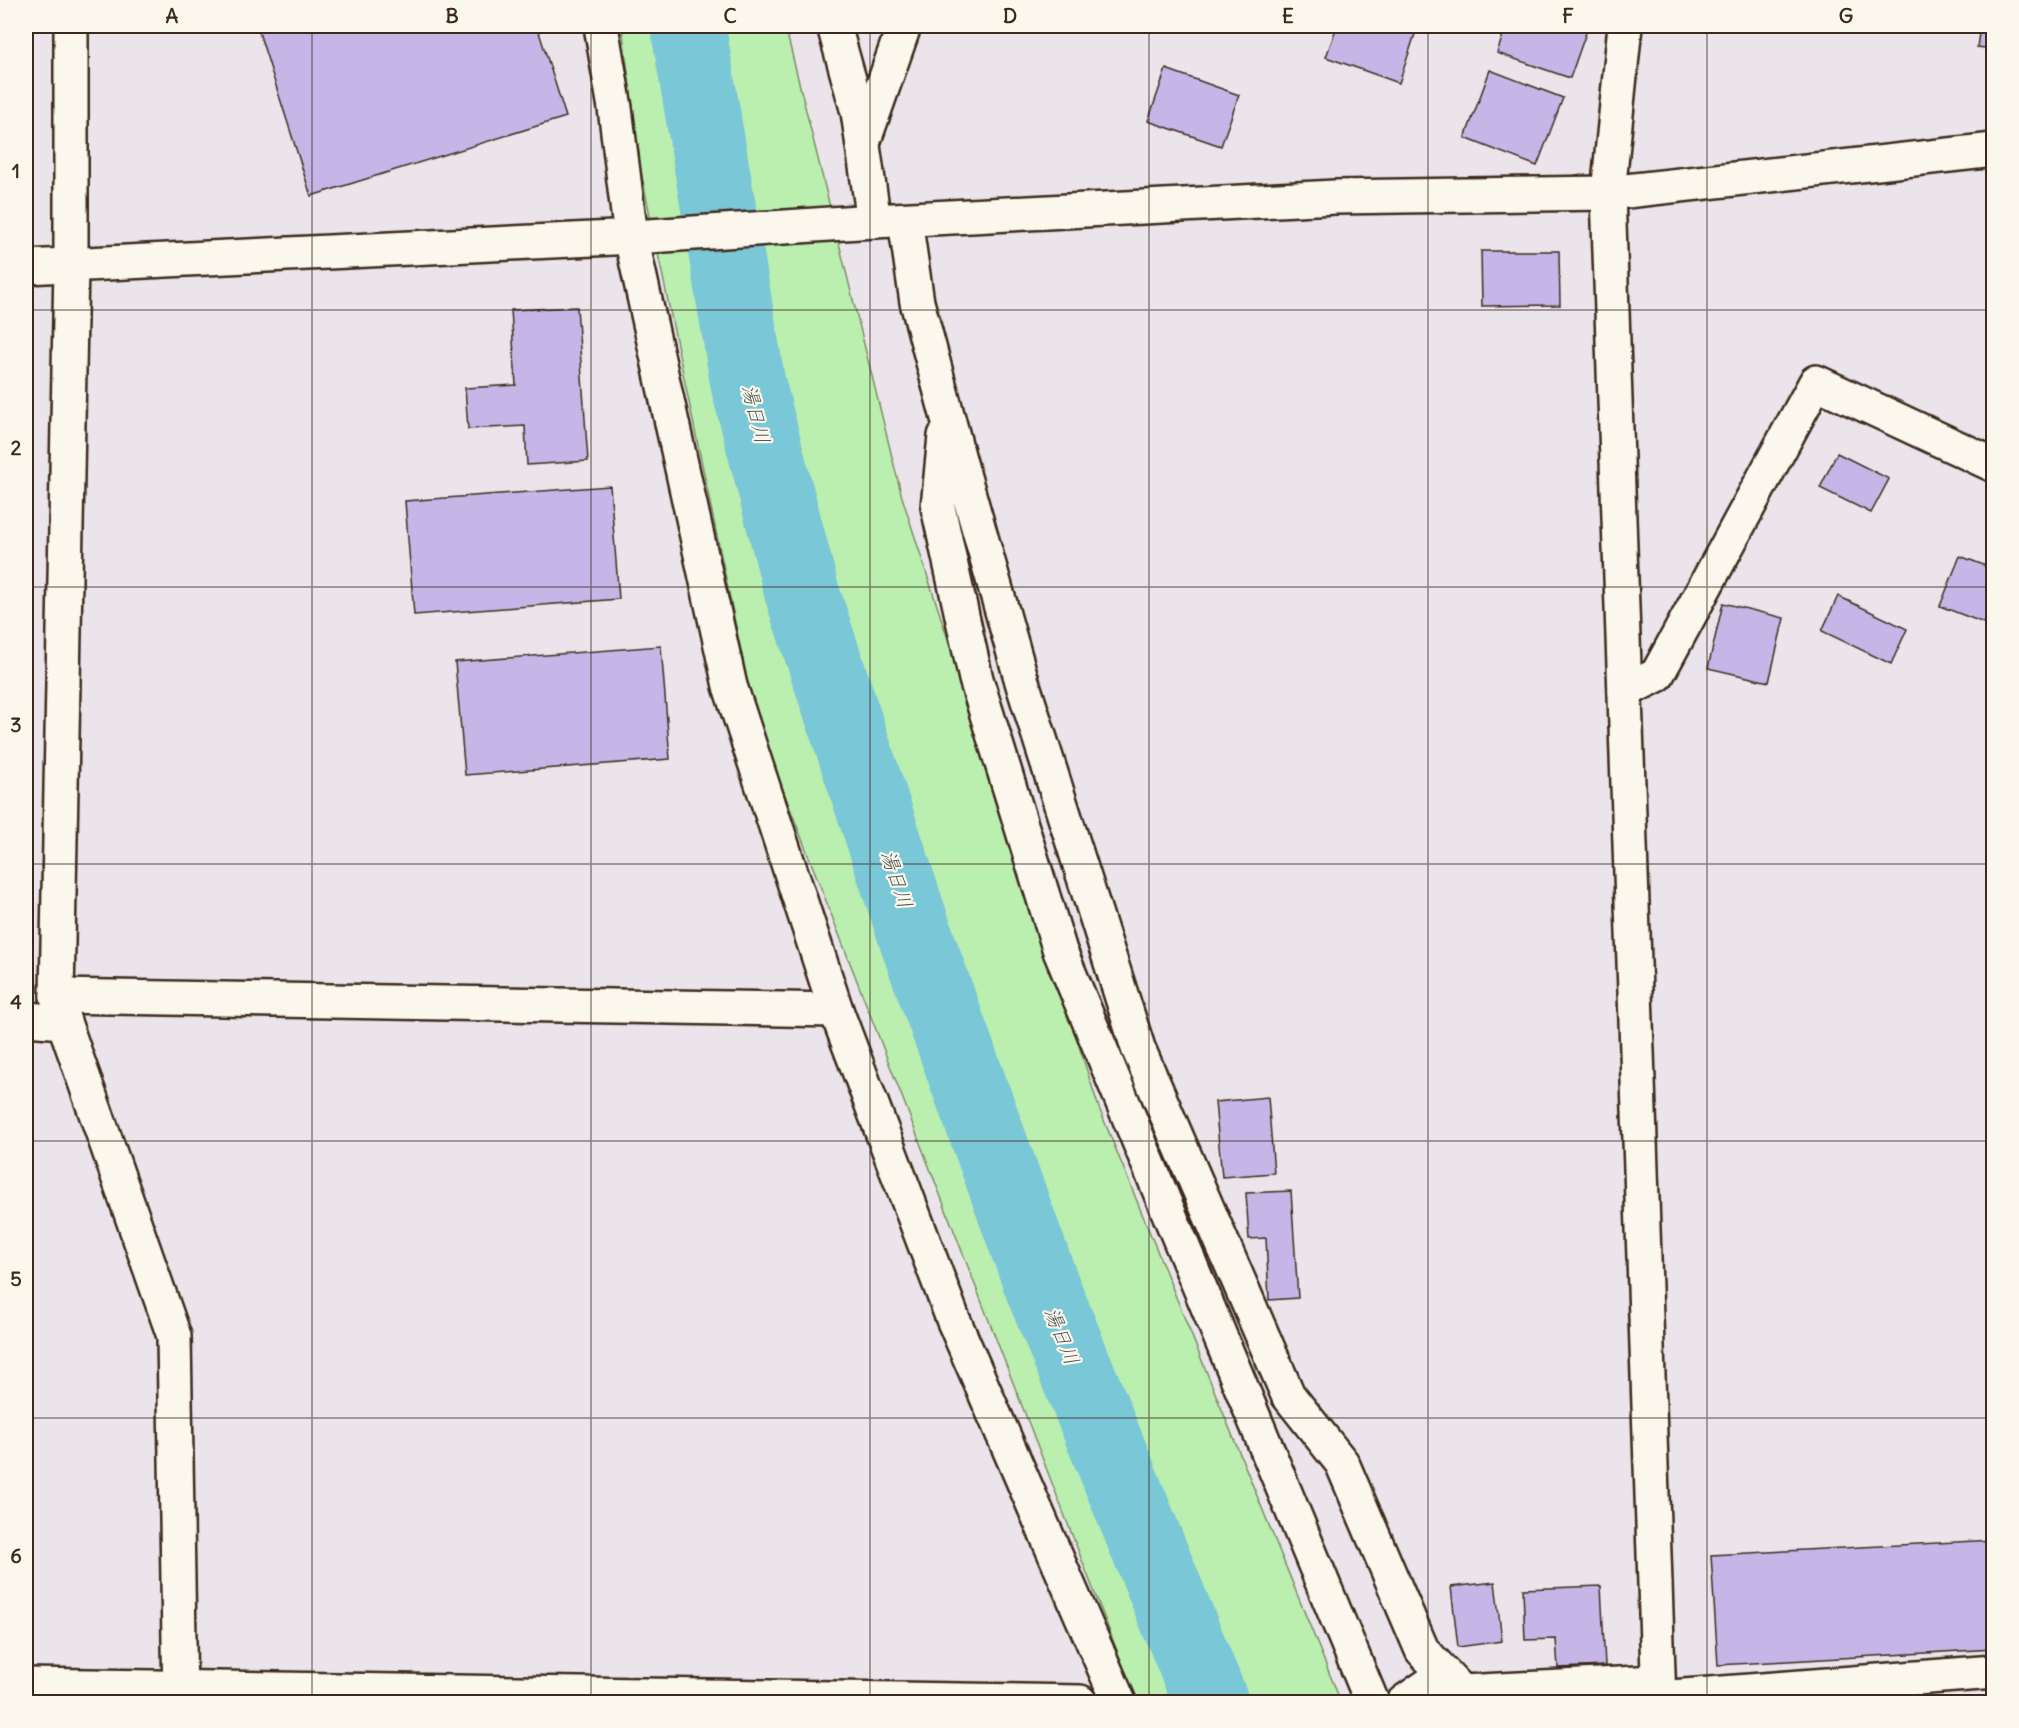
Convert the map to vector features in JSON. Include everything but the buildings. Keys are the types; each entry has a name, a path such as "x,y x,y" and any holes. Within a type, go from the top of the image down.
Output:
{"street":[{"path":"71,26 71,265 61,1009 174,1336 181,1695"},
{"path":"601,26 615,108 632,237 730,686 836,1010 953,1319 1119,1702"},
{"path":"834,26 858,112 863,145 883,221 917,302 1023,685 1138,1048 1288,1395 1342,1463 1422,1650 1462,1692 1658,1694 1994,1672"},
{"path":"863,145 904,26"},
{"path":"1625,26 1608,193 1658,1694"},
{"path":"26,267 632,237 1335,197 1608,193 1994,150"},
{"path":"1625,691 1657,675 1816,382 1994,465"},
{"path":"947,416 938,507 976,679 1060,951 1372,1702"},
{"path":"26,1019 61,1009 836,1010"},
{"path":"1404,1702 1444,1674"},
{"path":"26,1685 181,1695 1080,1702"}],"green space":[{"path":"622,26 785,26 902,497 1099,1108 1341,1702 1137,1702 755,718 641,172"}],"waterway":[{"name":"湯日川","path":"688,26 748,384 802,593 921,952 1043,1289 1211,1702"}]}
